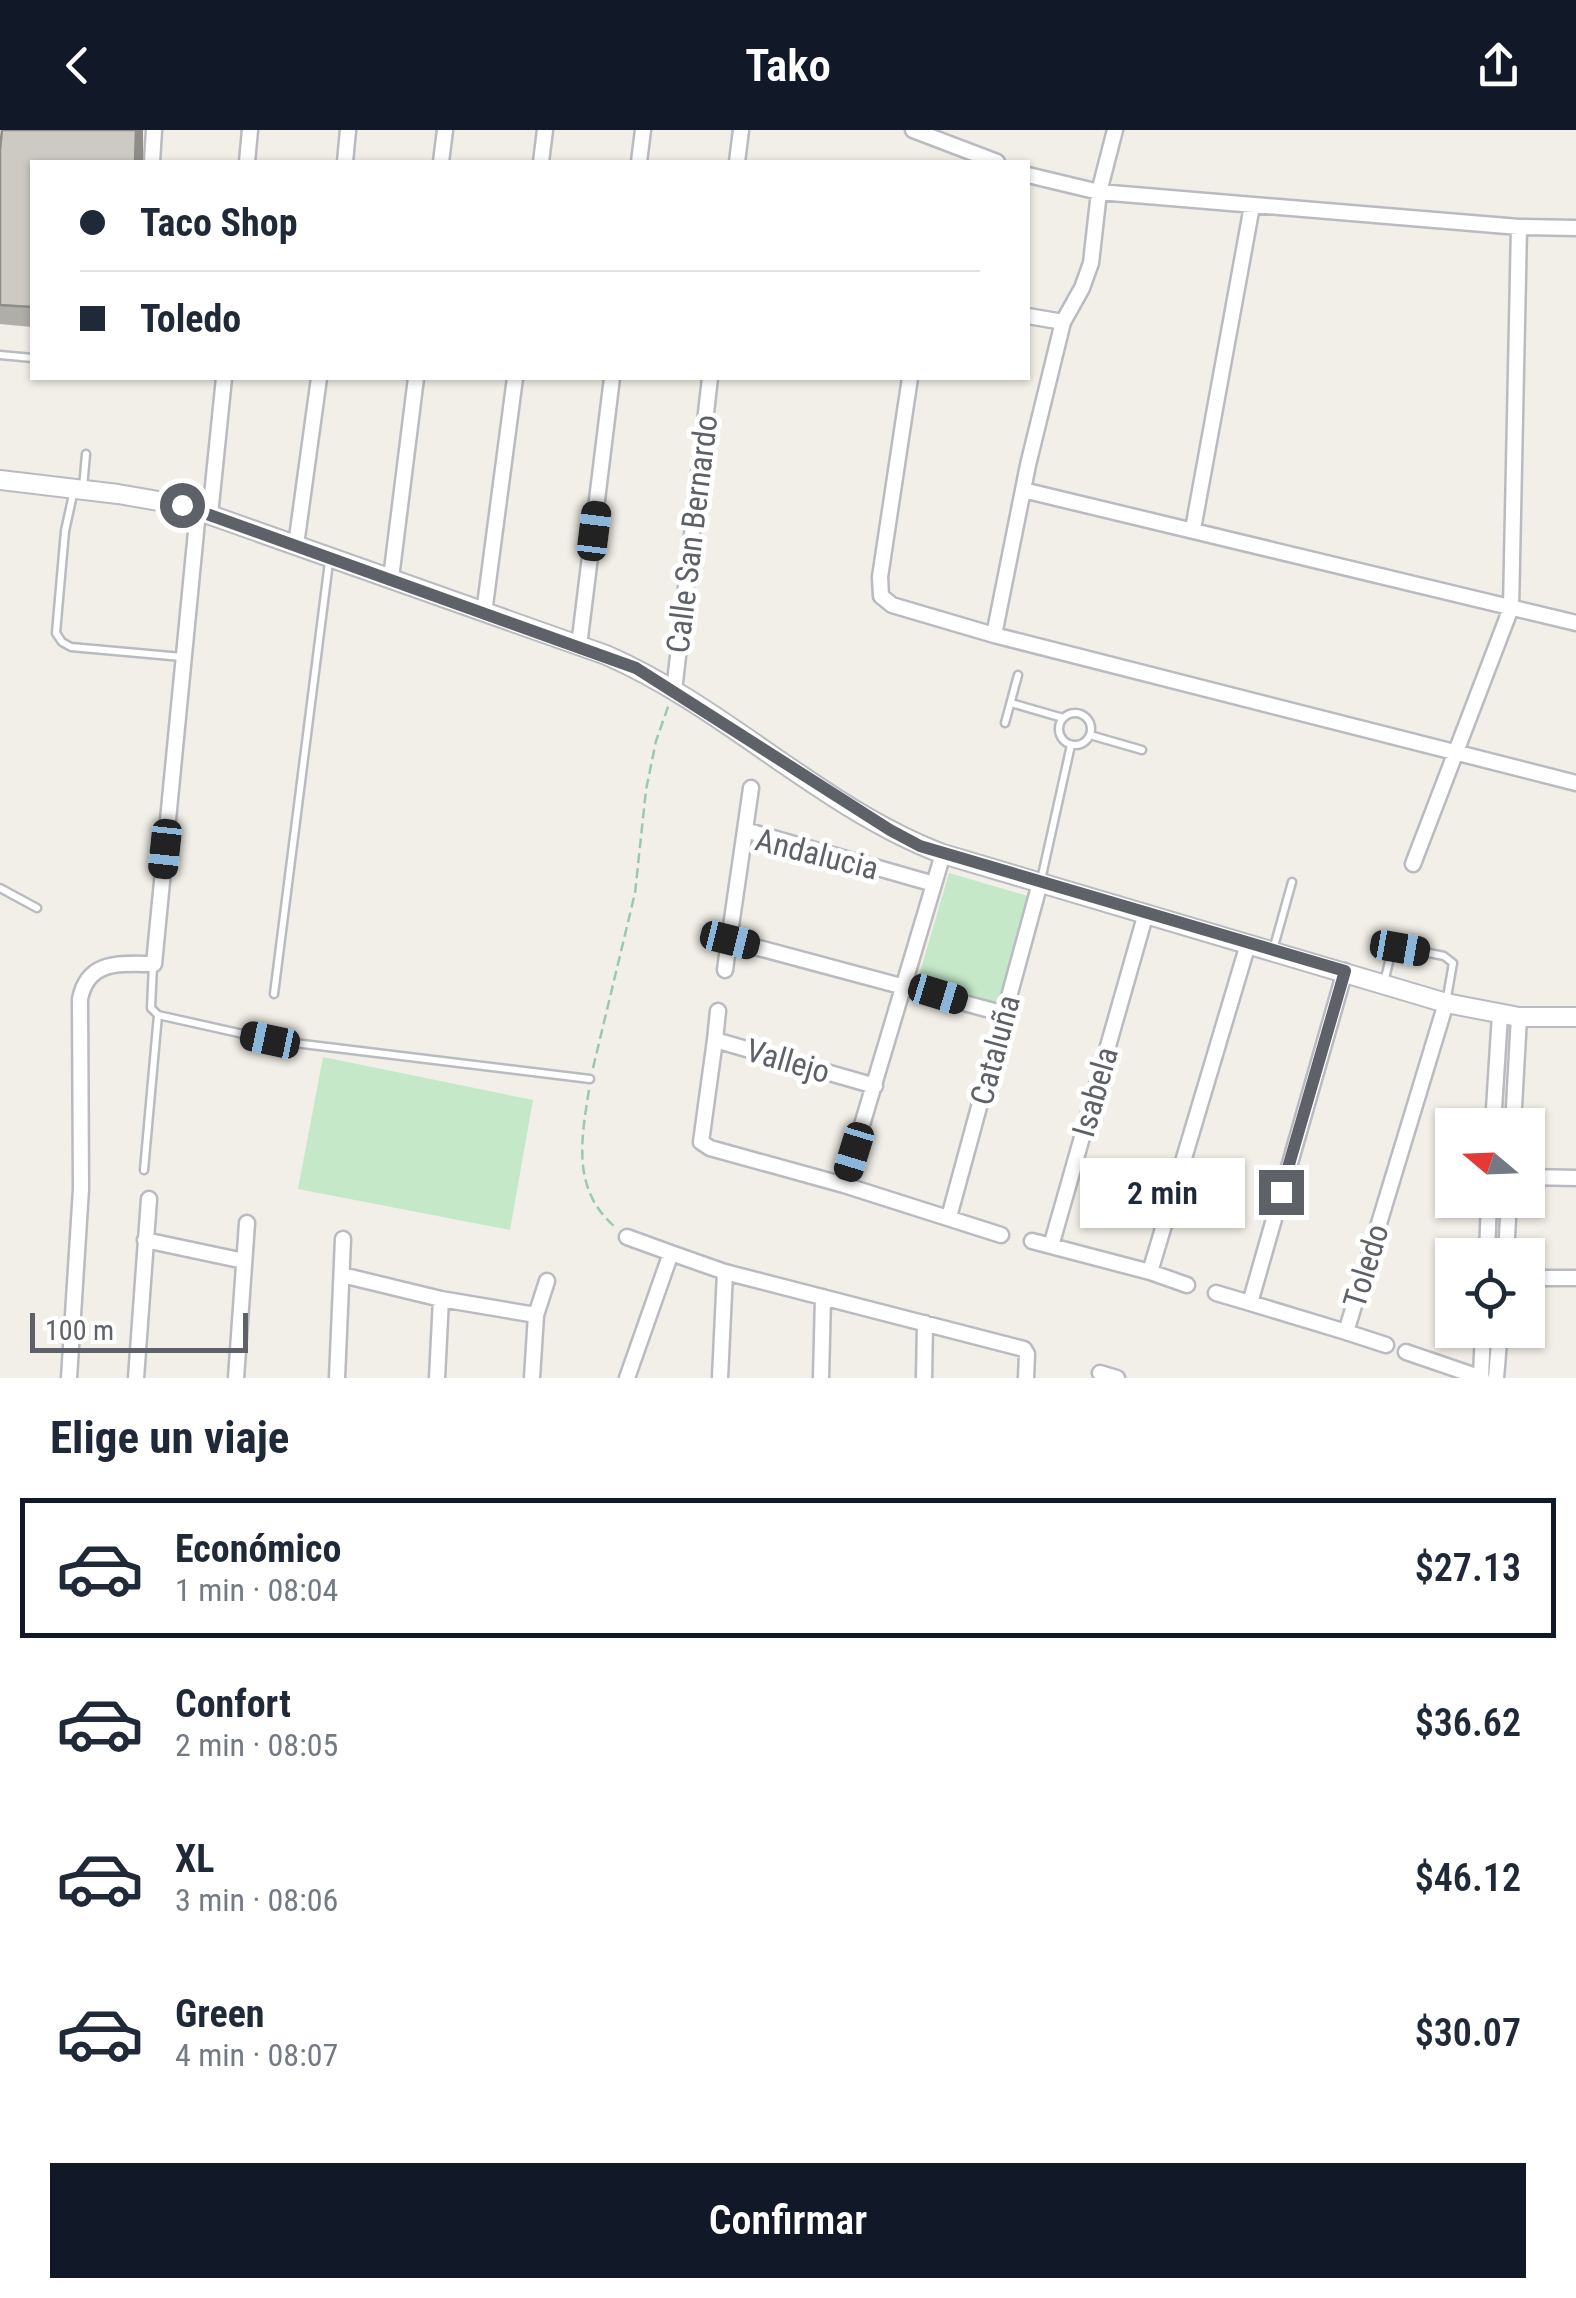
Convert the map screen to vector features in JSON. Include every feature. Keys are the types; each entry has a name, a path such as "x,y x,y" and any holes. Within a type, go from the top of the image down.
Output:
{"street":[{"path":"152,160 154,130"},
{"path":"246,160 250,130"},
{"path":"345,160 348,130"},
{"path":"441,160 444,130"},
{"path":"542,160 546,130"},
{"path":"639,160 643,130"},
{"path":"736,160 741,130"},
{"path":"914,130 992,160"},
{"path":"994,635 1063,322 1092,263 1099,192 1115,130"},
{"path":"1030,175 1099,192 1519,227 1576,228"},
{"path":"1193,529 1252,206"},
{"path":"1413,864 1511,608 1519,227"},
{"path":"1030,316 1063,322"},
{"path":"69,1378 81,1189 80,998 82,986 96,969 106,964 154,964 184,658 224,380"},
{"path":"296,545 319,380"},
{"path":"390,578 416,380"},
{"path":"484,613 515,380"},
{"path":"579,646 612,380"},
{"name":"Calle San Bernardo","path":"674,691 710,380"},
{"path":"910,380 880,577 882,596 892,605 994,635 1576,783"},
{"path":"0,480 154,499 204,513 636,668 890,830 943,854 1446,1003 1510,1016 1576,1017"},
{"path":"1023,490 1576,623"},
{"path":"745,830 750,788"},
{"name":"Andalucia","path":"725,970 745,830 934,884"},
{"path":"943,854 844,1185 1001,1235"},
{"name":"Cataluña","path":"948,1217 1040,883"},
{"name":"Isabela","path":"1050,1246 1146,913"},
{"path":"730,940 1006,1014"},
{"path":"1150,1272 1248,944"},
{"path":"1250,1303 1345,971"},
{"name":"Toledo","path":"1216,1293 1346,1332 1446,1003"},
{"path":"714,1040 718,1010"},
{"path":"1496,1108 1510,1016"},
{"path":"1510,1016 1513,1108"},
{"name":"Vallejo","path":"844,1185 710,1148 701,1142 714,1040 875,1086"},
{"path":"1545,1177 1576,1178"},
{"path":"136,1378 149,1198"},
{"path":"236,1378 247,1223"},
{"path":"627,1237 726,1272 1024,1349 1026,1378"},
{"path":"337,1378 344,1239"},
{"path":"146,1240 244,1260"},
{"path":"1032,1241 1187,1284"},
{"path":"627,1378 670,1253"},
{"path":"720,1378 726,1272"},
{"path":"342,1274 441,1300 536,1315"},
{"path":"1545,1278 1576,1278"},
{"path":"532,1378 536,1315 547,1280"},
{"path":"821,1378 823,1297"},
{"path":"437,1378 441,1300"},
{"path":"924,1378 926,1323"},
{"path":"1346,1332 1386,1345"},
{"path":"1406,1352 1481,1378 1482,1348"},
{"path":"1496,1378 1498,1348"},
{"path":"1100,1373 1117,1378"}],"lane":[{"path":"0,355 30,358"},
{"path":"86,454 66,531 56,633 71,647 184,658"},
{"path":"274,994 330,556"},
{"path":"1005,723 1018,675"},
{"path":"1011,703 1063,718 1072,713 1083,715 1090,724 1090,734 1082,743 1072,744 1060,734 1063,718"},
{"path":"1090,734 1142,750"},
{"path":"1040,883 1072,744"},
{"path":"1273,951 1292,882"},
{"path":"0,888 37,908"},
{"path":"1384,983 1394,950 1444,956 1453,963 1446,1003"},
{"path":"154,964 152,1008 158,1015 270,1040 590,1080"},
{"path":"144,1170 158,1015"}],"path":[{"path":"627,1237 594,1203 581,1164 580,1140 590,1080 635,893 646,790 656,741 674,691"}],"green space":[{"path":"949,873 1031,897 1002,1005 918,979"},
{"path":"323,1057 533,1100 510,1230 298,1189"}],"building":[{"path":"2,130 136,130 135,160 30,160 30,307 0,305"}],"route":[{"path":"182,505 636,668 920,846 1345,971 1281,1192"}]}
